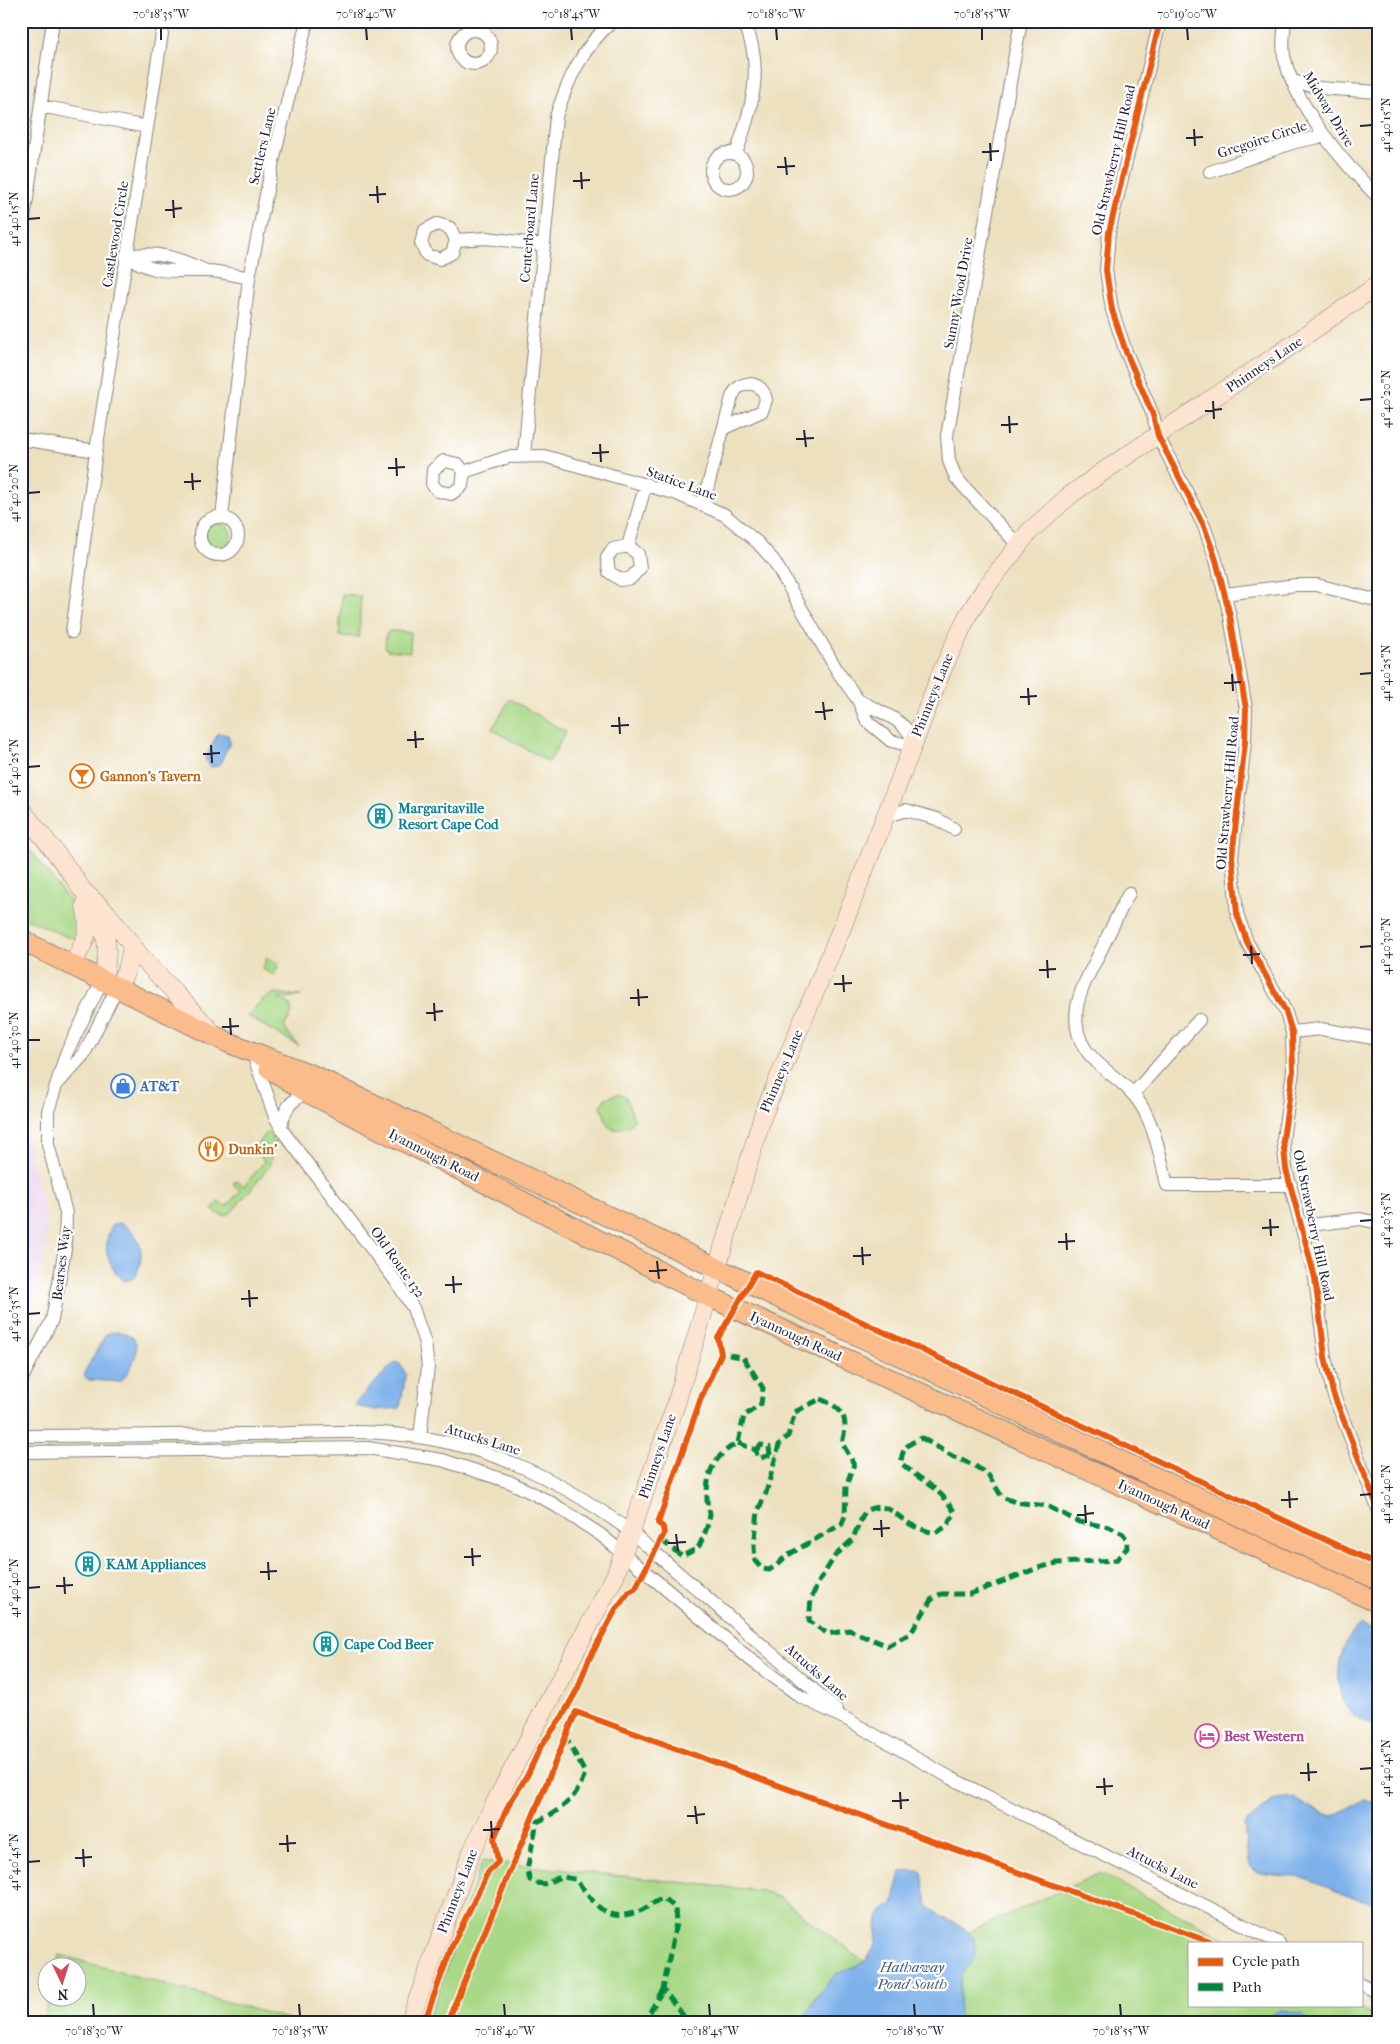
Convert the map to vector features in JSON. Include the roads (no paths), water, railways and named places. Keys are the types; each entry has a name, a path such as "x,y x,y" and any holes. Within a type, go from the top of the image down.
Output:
{"main road":[{"name":"Phinneys Lane","path":"409,2023 472,1851 496,1801 606,1594 624,1552 675,1407 763,1115 843,925 948,655 968,615 986,586 1028,532 1070,496 1379,284"},
{"name":"Bearses Way","path":"21,808 80,888 104,931 109,984"},
{"name":"Bearses Way","path":"80,888 107,912 132,946 128,967 109,984"},
{"path":"72,965 89,927 80,888"},
{"name":"Iyannough Road","path":"21,940 221,1039 314,1076 1153,1477 1379,1580"},
{"path":"132,946 221,1039"},
{"name":"Iyannough Road","path":"221,1039 307,1092 708,1296 1379,1603"}],"street":[{"path":"21,239 53,21"},
{"name":"Castlewood Circle","path":"72,632 96,451 164,21"},
{"name":"Settlers Lane","path":"222,517 249,278 273,161 307,21"},
{"path":"736,154 750,109 755,80 754,51 743,21"},
{"name":"Sunny Wood Drive","path":"1018,545 956,478 949,461 947,436 1021,21"},
{"name":"Old Strawberry Hill Road","path":"1160,21 1120,182 1106,255 1115,318 1153,415 1158,436 1204,526 1225,594 1246,710 1245,742 1233,841 1235,899 1247,942 1284,1010 1292,1032 1294,1063 1283,1139 1286,1169 1315,1278 1325,1357 1333,1393 1379,1511"},
{"name":"Midway Drive","path":"1284,21 1284,55 1293,80 1324,136 1344,163 1379,198"},
{"name":"Centerboard Lane","path":"524,455 556,117 576,66 587,49 611,22"},
{"path":"1293,80 1309,86 1379,92"},
{"path":"41,106 147,127"},
{"name":"Gregoire Circle","path":"1210,172 1295,142 1324,136"},
{"path":"456,240 488,238 543,245"},
{"path":"126,256 147,253 178,258 207,271 249,278"},
{"path":"703,504 724,428"},
{"path":"21,439 96,451"},
{"name":"Statice Lane","path":"464,472 508,457 524,455 544,456 646,484 703,504 742,528 774,560 835,666 858,700 867,721 886,738 904,744 914,741 909,729 902,723 858,700"},
{"path":"628,546 646,484"},
{"path":"1225,594 1296,585 1317,586 1378,598"},
{"path":"884,817 906,810 937,819 954,829"},
{"path":"1129,892 1082,989 1077,1008 1079,1033 1089,1054 1133,1094 1147,1115 1167,1184 1291,1184"},
{"name":"Bearses Way","path":"58,1083 84,1054 109,984"},
{"name":"Bearses Way","path":"21,1380 52,1320 65,1249 66,1213 47,1136 48,1111 66,1054 109,984"},
{"path":"1133,1094 1199,1020"},
{"path":"1292,1032 1320,1029 1379,1039"},
{"name":"Old Route 132","path":"255,1060 281,1127 306,1166 398,1284 413,1308 425,1343 428,1368 420,1437"},
{"path":"281,1127 288,1106 293,1099 307,1092"},
{"path":"1302,1226 1360,1219 1379,1223"},
{"name":"Attucks Lane","path":"21,1436 360,1432 420,1437 477,1451 539,1473 587,1500 631,1532 848,1720"},
{"name":"Attucks Lane","path":"21,1452 344,1447 416,1454 466,1466 532,1492 579,1520 624,1552 776,1679 801,1697 848,1720 950,1778 1277,1942"},
{"path":"1362,1984 1379,1993"}],"water":[{"path":"218,733 228,735 230,742 219,766 211,767 205,759"},
{"path":"120,1223 127,1227 138,1240 141,1254 138,1270 134,1278 124,1281 113,1269 107,1248 112,1225"},
{"path":"113,1332 129,1335 136,1343 136,1355 131,1367 120,1382 89,1380 84,1376 85,1371 106,1334"},
{"path":"395,1362 400,1364 406,1374 400,1408 375,1410 356,1406 355,1403"},
{"path":"1361,1625 1379,1633 1379,1728 1349,1711 1339,1686 1342,1652 1353,1632"},
{"path":"1295,1797 1308,1807 1332,1816 1365,1800 1379,1804 1379,1901 1365,1901 1355,1898 1303,1878 1253,1870 1248,1855 1244,1825 1275,1799"},
{"name":"Hathaway Pond South","path":"912,1870 922,1872 929,1907 942,1917 961,1926 974,1938 976,1956 961,1976 958,2023 801,2023 816,1997 836,1974 865,1962 876,1943 878,1917 883,1910 893,1904 901,1872"},
{"path":"1281,2010 1299,2013 1314,2023 1254,2023"}],"place":[{"name":"Gannon's Tavern","path":"82,776"},
{"name":"Margaritaville Resort Cape Cod","path":"380,816"},
{"name":"AT&T","path":"123,1086"},
{"name":"Dunkin'","path":"211,1149"},
{"name":"KAM Appliances","path":"88,1564"},
{"name":"Cape Cod Beer","path":"326,1644"},
{"name":"Best Western","path":"1207,1736"}]}
